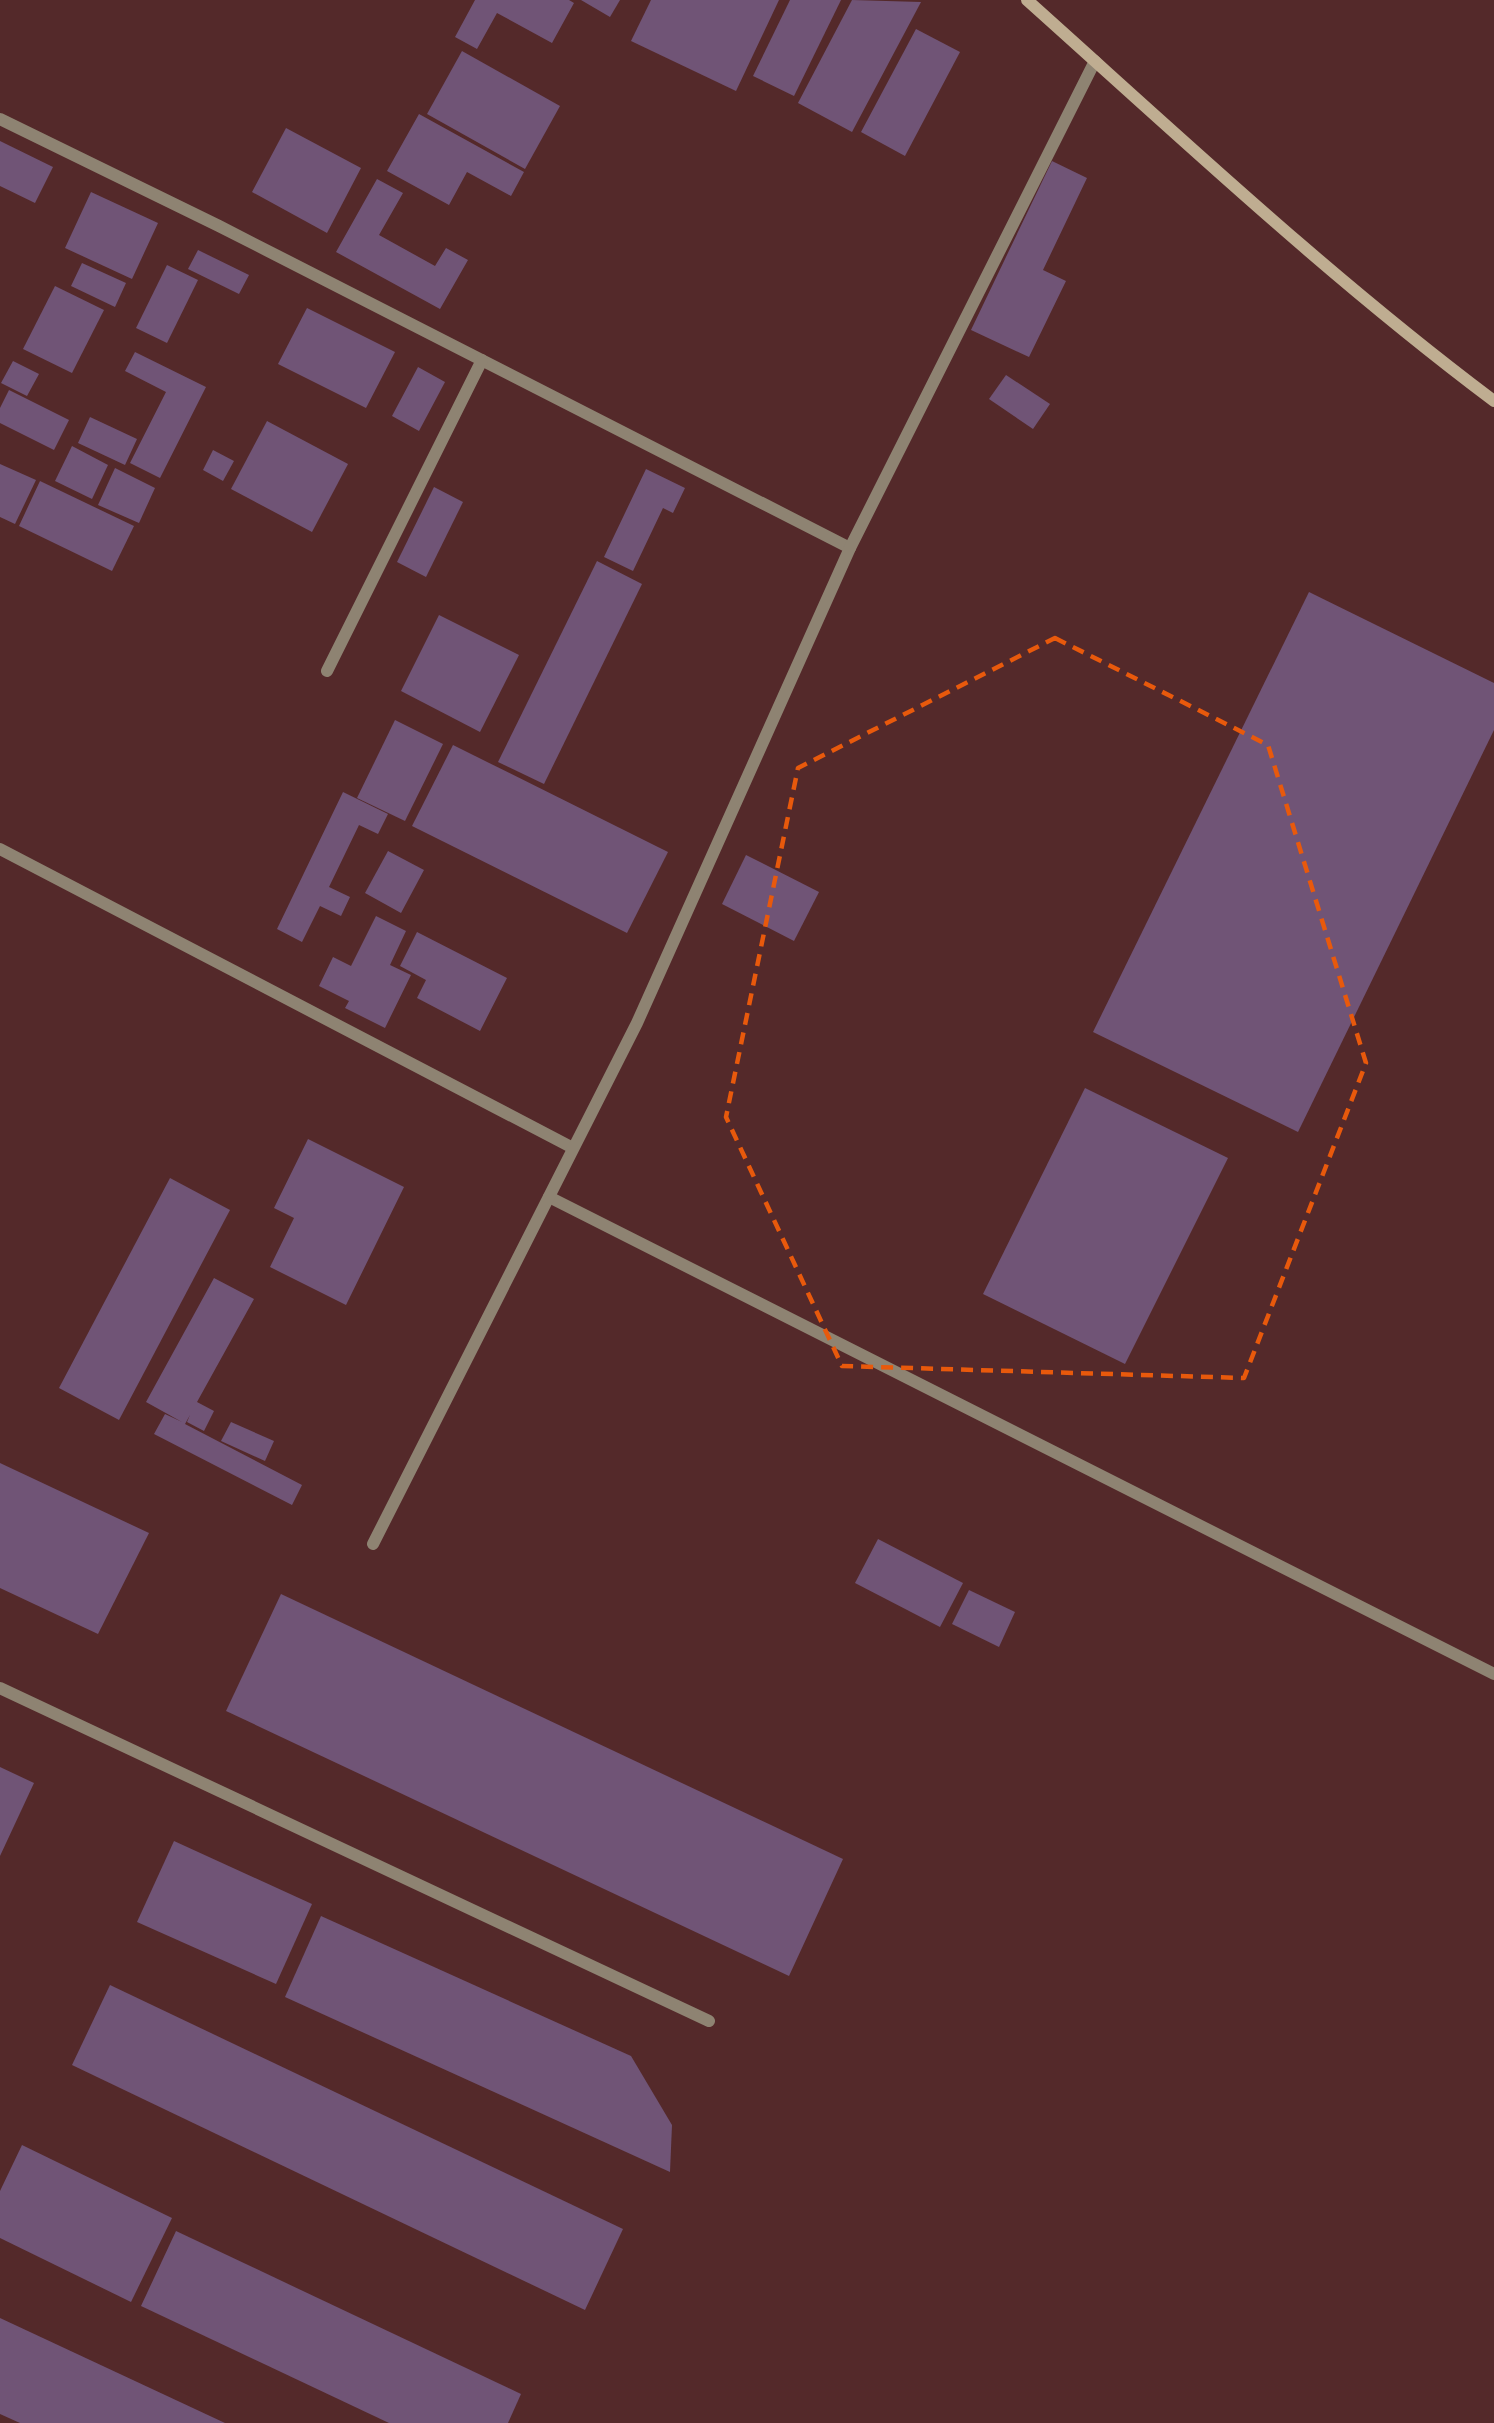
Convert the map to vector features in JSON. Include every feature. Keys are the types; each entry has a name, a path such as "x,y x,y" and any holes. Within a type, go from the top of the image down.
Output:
{"main road":[{"path":"1027,0 1282,229 1413,340 1494,401"}],"street":[{"path":"373,1544 637,1023 850,548 1095,61"},
{"path":"0,119 219,226 850,548"},
{"path":"327,671 482,360"},
{"path":"0,849 573,1148"},
{"path":"549,1197 1494,1674"},
{"path":"0,1688 709,2021"}],"highlighted area":[{"path":"1055,638 1268,745 1366,1063 1244,1378 842,1366 726,1117 798,768"}],"building":[{"path":"475,0 569,0 574,3 552,43 497,13 477,49 455,37"},
{"path":"581,0 620,0 610,17"},
{"path":"651,0 779,0 736,91 631,41"},
{"path":"790,0 841,0 794,96 753,76"},
{"path":"852,0 921,2 852,132 798,103"},
{"path":"916,29 960,52 905,156 861,132"},
{"path":"462,51 560,106 525,169 427,114"},
{"path":"419,114 524,172 511,196 467,172 449,205 387,171"},
{"path":"286,128 361,168 327,233 252,192"},
{"path":"0,141 53,167 35,203 0,186"},
{"path":"1052,161 1087,178 1043,270 1066,281 1029,357 971,330"},
{"path":"377,179 403,193 379,235 435,266 446,248 468,260 440,309 336,252"},
{"path":"91,192 158,223 132,279 65,248"},
{"path":"198,250 249,275 239,294 188,269"},
{"path":"82,263 126,283 115,307 71,286"},
{"path":"167,265 198,280 167,343 136,328"},
{"path":"55,286 104,310 72,373 23,349"},
{"path":"307,308 395,352 366,408 278,364"},
{"path":"135,352 206,387 160,478 130,463 166,392 125,371"},
{"path":"13,361 39,374 27,396 1,383"},
{"path":"418,367 445,382 419,431 392,416"},
{"path":"1006,375 1050,404 1033,429 989,399"},
{"path":"9,390 69,420 54,450 0,423 0,408"},
{"path":"90,417 137,439 125,465 78,443"},
{"path":"267,421 348,464 312,532 231,489"},
{"path":"72,446 108,465 92,499 55,481"},
{"path":"213,450 234,461 223,481 203,470"},
{"path":"0,464 36,480 15,524 0,517"},
{"path":"115,468 155,488 139,523 98,505"},
{"path":"646,469 685,488 673,513 663,508 633,571 604,557"},
{"path":"40,481 134,526 112,571 19,526"},
{"path":"434,487 463,502 426,577 397,562"},
{"path":"597,561 642,584 544,784 498,762"},
{"path":"1309,592 1494,683 1494,730 1298,1132 1093,1032"},
{"path":"439,615 519,655 480,732 401,691"},
{"path":"395,720 443,744 405,821 357,798"},
{"path":"453,745 668,852 627,933 412,826"},
{"path":"343,792 388,814 378,834 359,825 329,887 350,897 341,916 320,906 302,942 277,929"},
{"path":"388,851 424,870 401,913 365,893"},
{"path":"746,855 819,892 794,941 722,904"},
{"path":"376,916 406,931 390,965 411,975 385,1028 345,1008 349,1001 319,986 333,957 351,966"},
{"path":"417,932 507,978 480,1031 417,998 426,980 400,966"},
{"path":"1085,1088 1228,1158 1125,1364 983,1294"},
{"path":"308,1139 404,1187 346,1305 270,1267 294,1218 274,1208"},
{"path":"170,1178 230,1210 119,1420 59,1388"},
{"path":"214,1278 254,1299 197,1402 214,1411 204,1431 187,1422 190,1415 185,1424 302,1485 292,1505 154,1434 165,1414 182,1422 146,1402"},
{"path":"231,1422 274,1441 265,1461 221,1441"},
{"path":"0,1463 149,1533 98,1634 0,1588"},
{"path":"878,1539 963,1583 940,1627 855,1583"},
{"path":"969,1590 1015,1612 999,1647 952,1624"},
{"path":"281,1594 843,1859 789,1976 226,1711"},
{"path":"0,1767 34,1783 0,1856"},
{"path":"174,1841 312,1904 276,1984 137,1922"},
{"path":"321,1916 631,2056 672,2125 670,2172 285,1997"},
{"path":"110,1985 623,2229 585,2310 72,2065"},
{"path":"22,2145 172,2218 131,2302 0,2238 0,2191"},
{"path":"176,2231 521,2394 508,2423 389,2423 141,2306"},
{"path":"0,2318 225,2423 20,2423 0,2414"}]}
